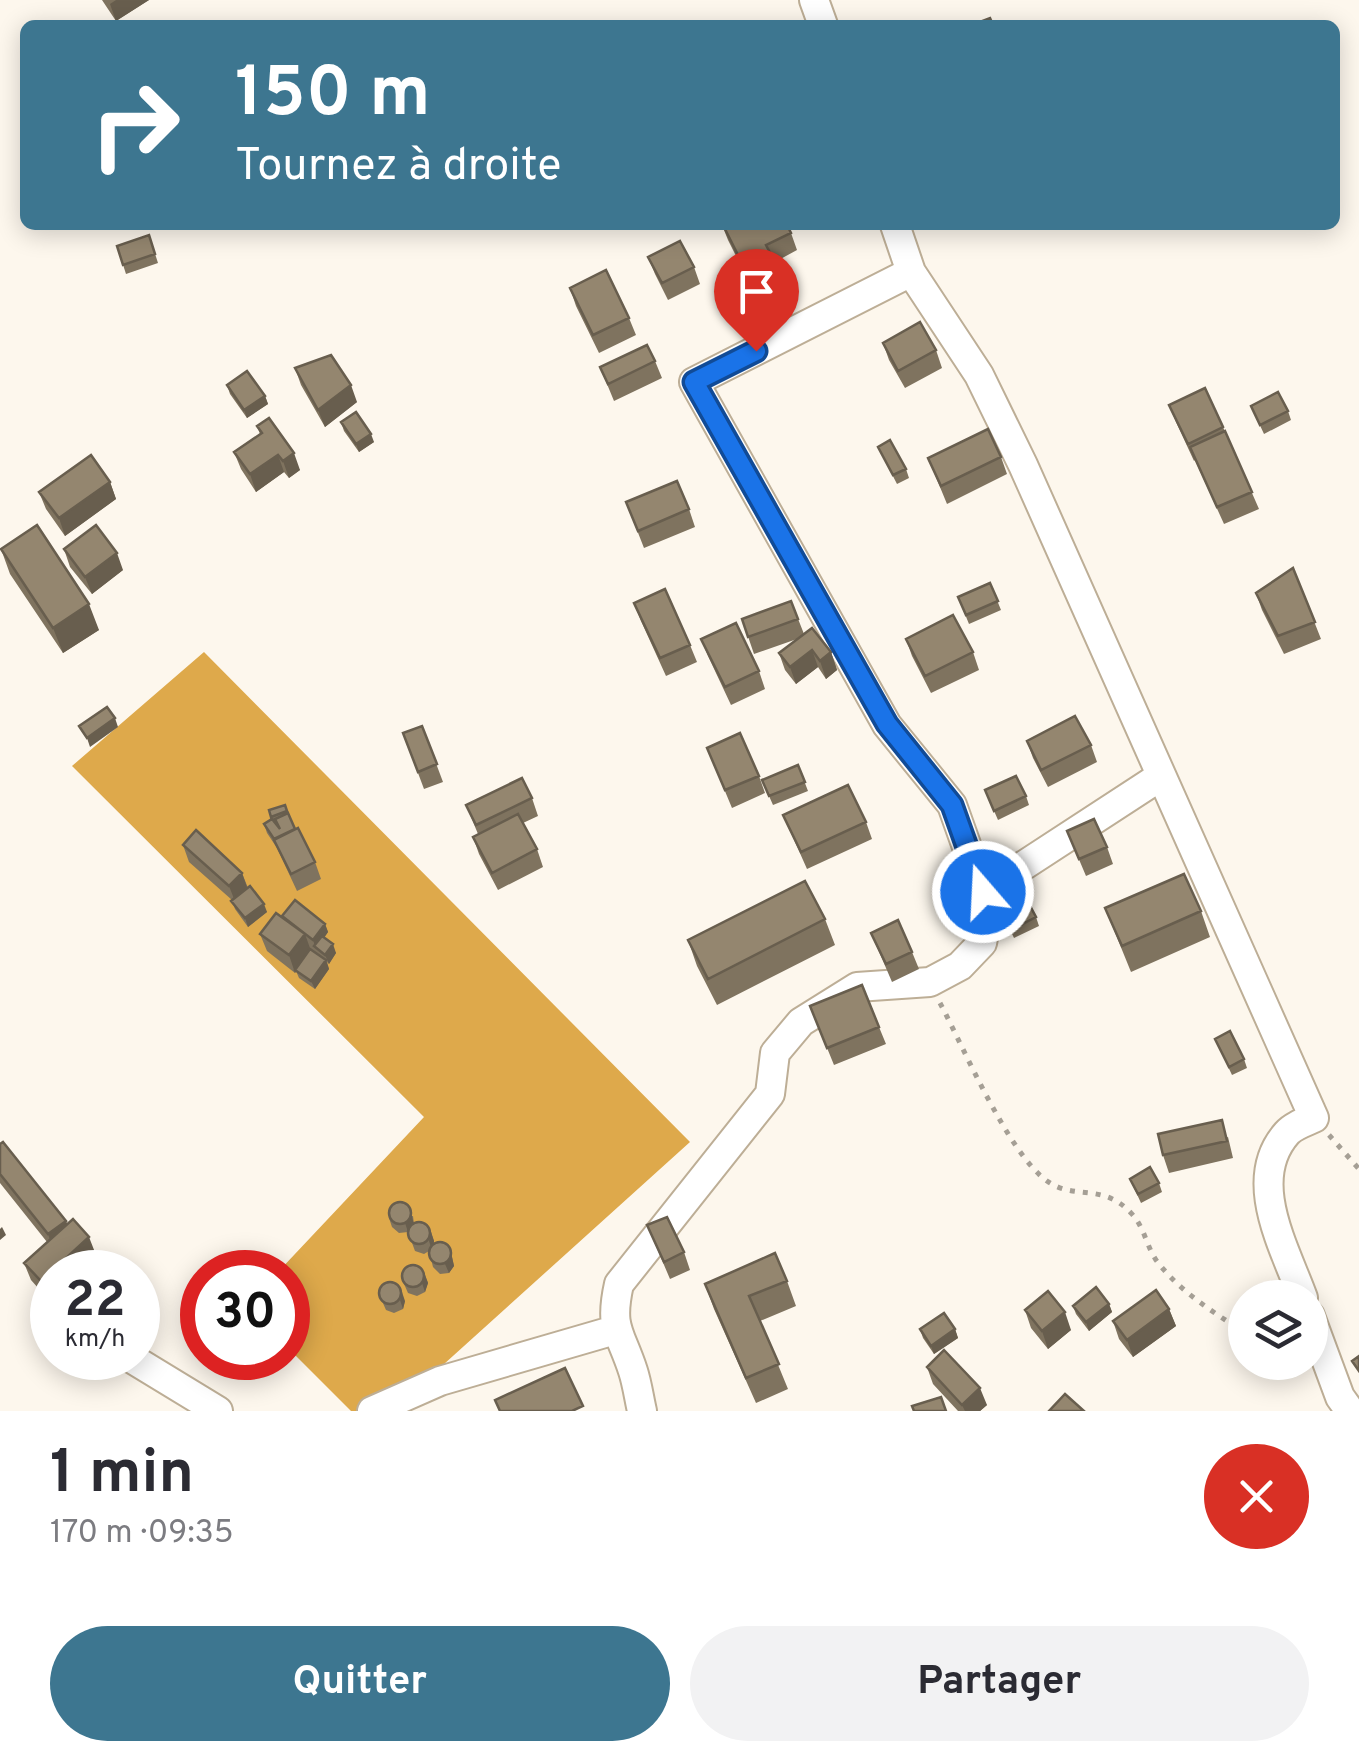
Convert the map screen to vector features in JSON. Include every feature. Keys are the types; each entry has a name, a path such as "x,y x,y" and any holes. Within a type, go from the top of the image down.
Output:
{"street":[{"path":"897,230 911,272 979,375 1024,465 1314,1118 1289,1130 1273,1154 1268,1183 1271,1210 1296,1280"},
{"path":"642,1411 632,1369 615,1330 614,1306 619,1284 770,1094 775,1053 802,1022 857,988 930,982 960,966 982,943 987,917 983,892 952,805 887,724 694,382 911,272"},
{"path":"983,892 1161,776"},
{"path":"372,1411 440,1381 615,1330"},
{"path":"1328,1365 1340,1397 1350,1411"},
{"path":"160,1376 218,1411"}],"path":[{"path":"930,982 1028,1164 1065,1192 1093,1191 1121,1205 1144,1231 1152,1254 1166,1273 1189,1296 1228,1322"},
{"path":"1314,1118 1359,1169"}],"shaded area":[{"path":"204,652 690,1142 392,1411 351,1411 310,1370 310,1250 299,1250 424,1117 72,766"}],"building":[{"path":"726,230 790,230 791,233 766,245 776,264 749,277"},
{"path":"149,235 155,254 123,265 117,246"},
{"path":"680,241 694,267 662,283 648,257"},
{"path":"606,270 629,318 593,335 570,288"},
{"path":"920,322 936,350 898,371 883,343"},
{"path":"647,345 655,361 608,384 600,367"},
{"path":"331,355 351,385 318,410 295,368"},
{"path":"247,371 265,396 244,410 227,385"},
{"path":"1205,388 1223,427 1188,444 1169,405"},
{"path":"1278,392 1288,411 1260,425 1251,406"},
{"path":"356,412 371,434 356,444 341,422"},
{"path":"269,418 294,453 283,461 278,455 250,474 234,452 262,433 257,426"},
{"path":"988,429 1001,457 941,486 928,458"},
{"path":"1225,431 1252,492 1217,507 1190,447"},
{"path":"890,440 906,469 893,475 878,447"},
{"path":"91,455 110,482 59,518 39,492"},
{"path":"677,481 689,509 638,531 626,502"},
{"path":"37,525 89,604 53,628 1,549"},
{"path":"96,525 117,553 85,577 64,549"},
{"path":"1293,568 1315,622 1278,636 1256,593"},
{"path":"990,583 998,601 966,615 958,597"},
{"path":"665,589 690,645 660,658 634,603"},
{"path":"791,601 798,619 748,637 742,619"},
{"path":"953,615 973,652 925,676 906,639"},
{"path":"736,623 759,671 725,687 701,639"},
{"path":"812,628 831,652 820,661 812,650 790,667 779,653"},
{"path":"107,707 115,718 87,738 79,726"},
{"path":"1075,716 1091,745 1041,770 1027,741"},
{"path":"422,726 437,764 418,772 403,733"},
{"path":"740,733 759,776 725,790 707,748"},
{"path":"798,765 805,782 769,796 762,780"},
{"path":"1016,776 1026,796 994,811 985,790"},
{"path":"522,778 532,798 476,825 466,805"},
{"path":"848,785 866,822 801,852 783,815"},
{"path":"285,805 287,811 271,817 269,810"},
{"path":"288,813 295,829 274,839 264,824 272,819 280,829 275,819"},
{"path":"518,814 537,849 492,873 473,837"},
{"path":"1094,819 1107,847 1079,859 1067,831"},
{"path":"298,828 315,862 291,874 274,840"},
{"path":"196,830 242,873 229,886 183,845"},
{"path":"1184,874 1201,911 1122,946 1105,908"},
{"path":"805,881 825,919 708,979 688,940"},
{"path":"250,886 264,904 245,918 231,901"},
{"path":"295,900 325,924 313,940 282,916"},
{"path":"1028,902 1036,917 1011,930 1003,915"},
{"path":"276,913 305,934 289,955 260,934"},
{"path":"898,920 912,952 886,964 871,933"},
{"path":"322,936 333,944 325,955 314,946"},
{"path":"310,949 326,960 311,981 295,970"},
{"path":"862,985 879,1027 827,1048 810,1006"},
{"path":"1230,1031 1244,1059 1229,1067 1215,1039"},
{"path":"1222,1120 1227,1141 1163,1155 1158,1134"},
{"path":"3,1142 66,1221 48,1234 0,1174"},
{"path":"1150,1167 1159,1183 1138,1194 1130,1179"},
{"path":"400,1202 408,1205 408,1221 400,1224 392,1221 389,1213 392,1205"},
{"path":"667,1217 684,1252 664,1262 647,1225"},
{"path":"73,1219 89,1237 75,1250 38,1250"},
{"path":"419,1222 427,1225 427,1241 419,1244 411,1241 408,1233 411,1225"},
{"path":"440,1242 448,1245 448,1261 440,1264 432,1261 429,1253 432,1245"},
{"path":"775,1253 787,1281 749,1296 779,1364 746,1378 705,1284"},
{"path":"413,1265 421,1268 421,1284 413,1287 405,1284 402,1276 405,1268"},
{"path":"390,1282 398,1285 398,1301 390,1304 382,1301 379,1293 382,1285"},
{"path":"1096,1287 1109,1304 1086,1322 1073,1306"},
{"path":"1156,1290 1169,1309 1127,1340 1113,1321"},
{"path":"1048,1291 1065,1312 1042,1331 1025,1310"},
{"path":"944,1313 955,1329 931,1346 920,1329"},
{"path":"944,1350 980,1388 962,1405 927,1367"},
{"path":"565,1368 583,1406 572,1411 500,1411 495,1400"},
{"path":"1065,1394 1084,1411 1049,1411"},
{"path":"941,1397 946,1411 914,1411 912,1406"}],"route":[{"path":"756,351 694,382 887,724 952,805 983,892"}]}
